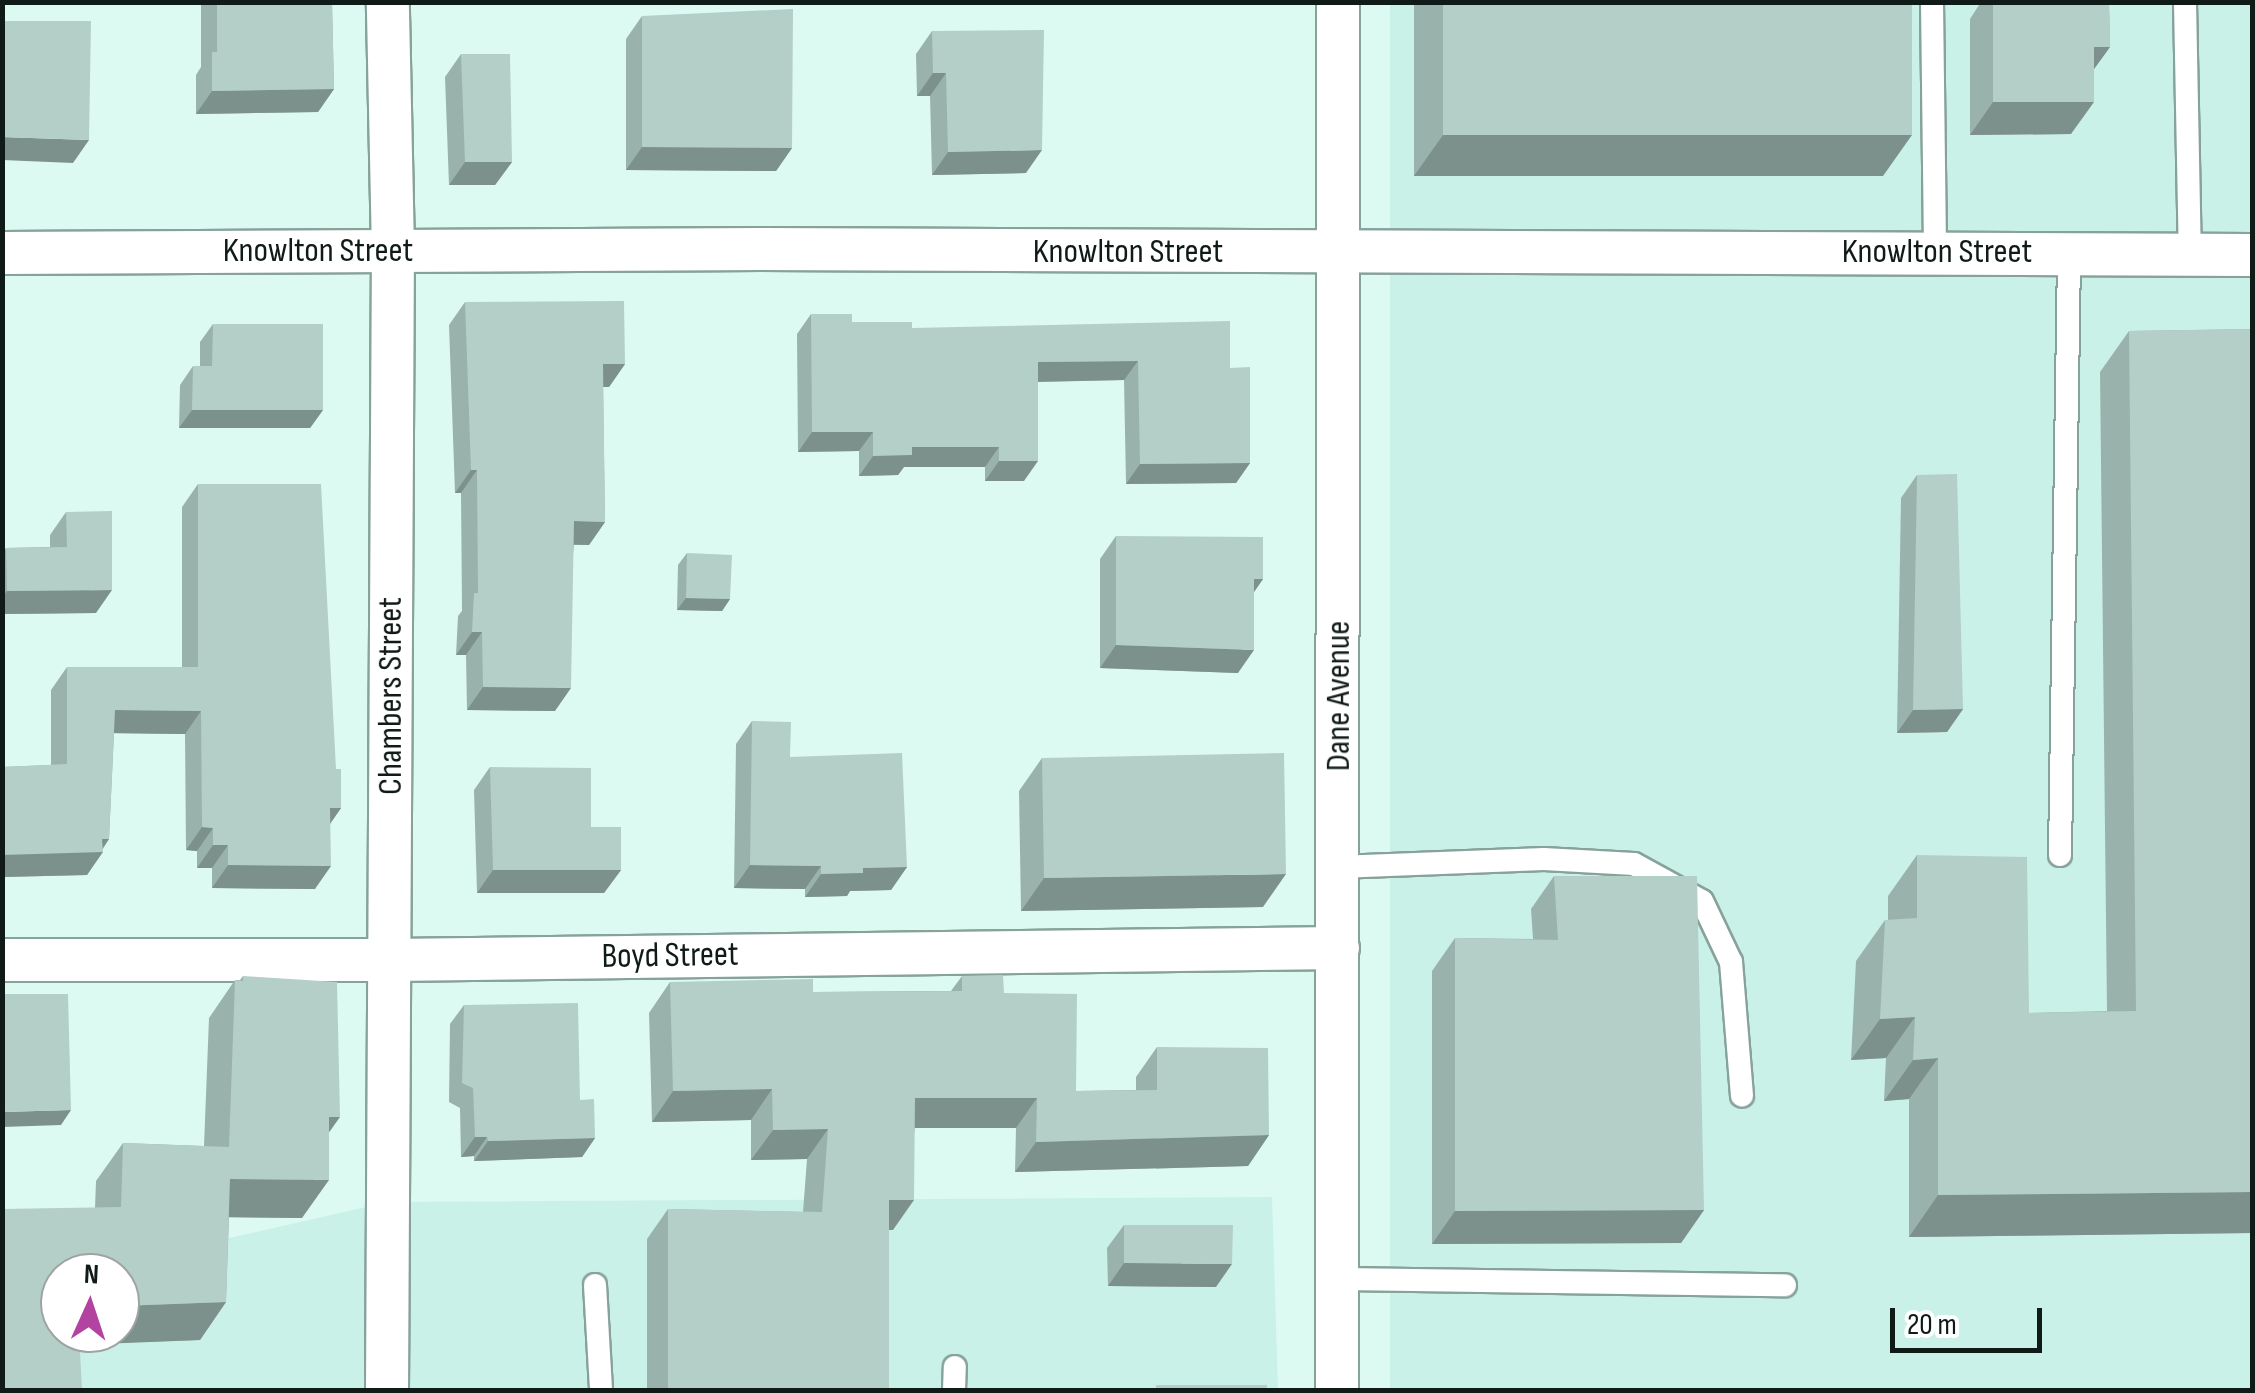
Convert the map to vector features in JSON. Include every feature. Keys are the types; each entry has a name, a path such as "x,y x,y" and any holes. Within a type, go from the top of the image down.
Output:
{"street":[{"name":"Chambers Street","path":"387,1390 392,251 388,2"},
{"name":"Dane Avenue","path":"1337,1390 1338,2"},
{"name":"Knowlton Street","path":"2,253 1935,251 2252,255"},
{"name":"Boyd Street","path":"2,960 390,960 1338,948"}],"lane":[{"path":"1932,2 1935,251"},
{"path":"2185,2 2190,254"},
{"path":"2060,856 2069,253"},
{"path":"1338,867 1544,859 1634,864 1702,900 1731,962 1742,1096"},
{"path":"1337,1279 1785,1285"},
{"path":"595,1284 601,1390"},
{"path":"954,1390 956,1366"}],"shaded area":[{"path":"1390,3 2252,3 2252,1390 1390,1390"},
{"path":"1272,1197 1278,1390 3,1390 2,1247 203,1244 388,1202"}],"building":[{"path":"217,2 332,2 334,89 212,91"},
{"path":"1443,2 1912,2 1912,135 1443,135"},
{"path":"1993,2 2109,2 2110,47 2094,47 2094,102 1993,102"},
{"path":"793,9 792,148 642,147 642,16"},
{"path":"2,21 91,21 89,140 2,137"},
{"path":"1044,30 1042,150 948,152 946,73 933,73 932,31"},
{"path":"461,54 510,54 512,162 465,162"},
{"path":"624,301 625,364 603,364 605,522 574,521 571,688 483,687 482,632 472,632 474,593 478,593 477,470 471,470 465,302"},
{"path":"811,314 852,314 852,322 912,322 912,328 1230,321 1230,368 1250,367 1250,463 1140,464 1138,361 1038,362 1038,461 999,461 999,447 912,447 912,455 873,456 873,432 812,432"},
{"path":"213,324 323,324 323,410 192,410 193,366 212,366"},
{"path":"2252,329 2252,1192 1938,1195 1938,1058 1913,1060 1915,1017 1880,1019 1885,920 1917,918 1917,855 2027,857 2029,1013 2136,1011 2129,331"},
{"path":"1957,474 1963,709 1913,710 1917,475"},
{"path":"198,484 321,484 336,769 341,769 341,808 330,808 331,866 228,865 228,845 213,845 213,828 202,827 201,711 115,710 109,839 102,839 103,852 2,855 2,767 67,764 67,667 198,667"},
{"path":"112,511 112,590 7,591 6,548 67,547 66,512"},
{"path":"1116,536 1263,537 1263,579 1254,579 1254,650 1116,645"},
{"path":"687,553 732,555 730,599 686,598"},
{"path":"752,721 791,722 790,757 902,753 907,867 821,874 821,866 750,865"},
{"path":"1284,753 1286,874 1044,878 1042,758"},
{"path":"490,767 591,768 591,827 621,827 621,870 493,870"},
{"path":"1554,876 1697,876 1704,1210 1455,1211 1455,938 1558,940"},
{"path":"1003,975 1004,993 1077,994 1076,1091 1157,1090 1157,1047 1268,1048 1269,1135 1036,1142 1037,1098 915,1098 914,1200 889,1200 889,1390 668,1390 668,1209 822,1212 828,1129 773,1130 772,1089 673,1091 670,982 813,979 813,992 962,991 962,976"},
{"path":"243,976 337,982 340,1117 329,1117 329,1180 230,1179 226,1302 140,1305 140,1253 40,1253 40,1353 80,1353 82,1390 2,1390 2,1209 121,1207 123,1143 229,1147 235,980 243,981"},
{"path":"2,994 68,994 71,1110 2,1112"},
{"path":"578,1003 580,1100 594,1099 595,1138 488,1141 487,1137 475,1137 473,1088 462,1083 464,1005"},
{"path":"1124,1225 1233,1225 1232,1264 1124,1263"},
{"path":"1156,1385 1267,1385 1267,1390 1156,1390"}]}
